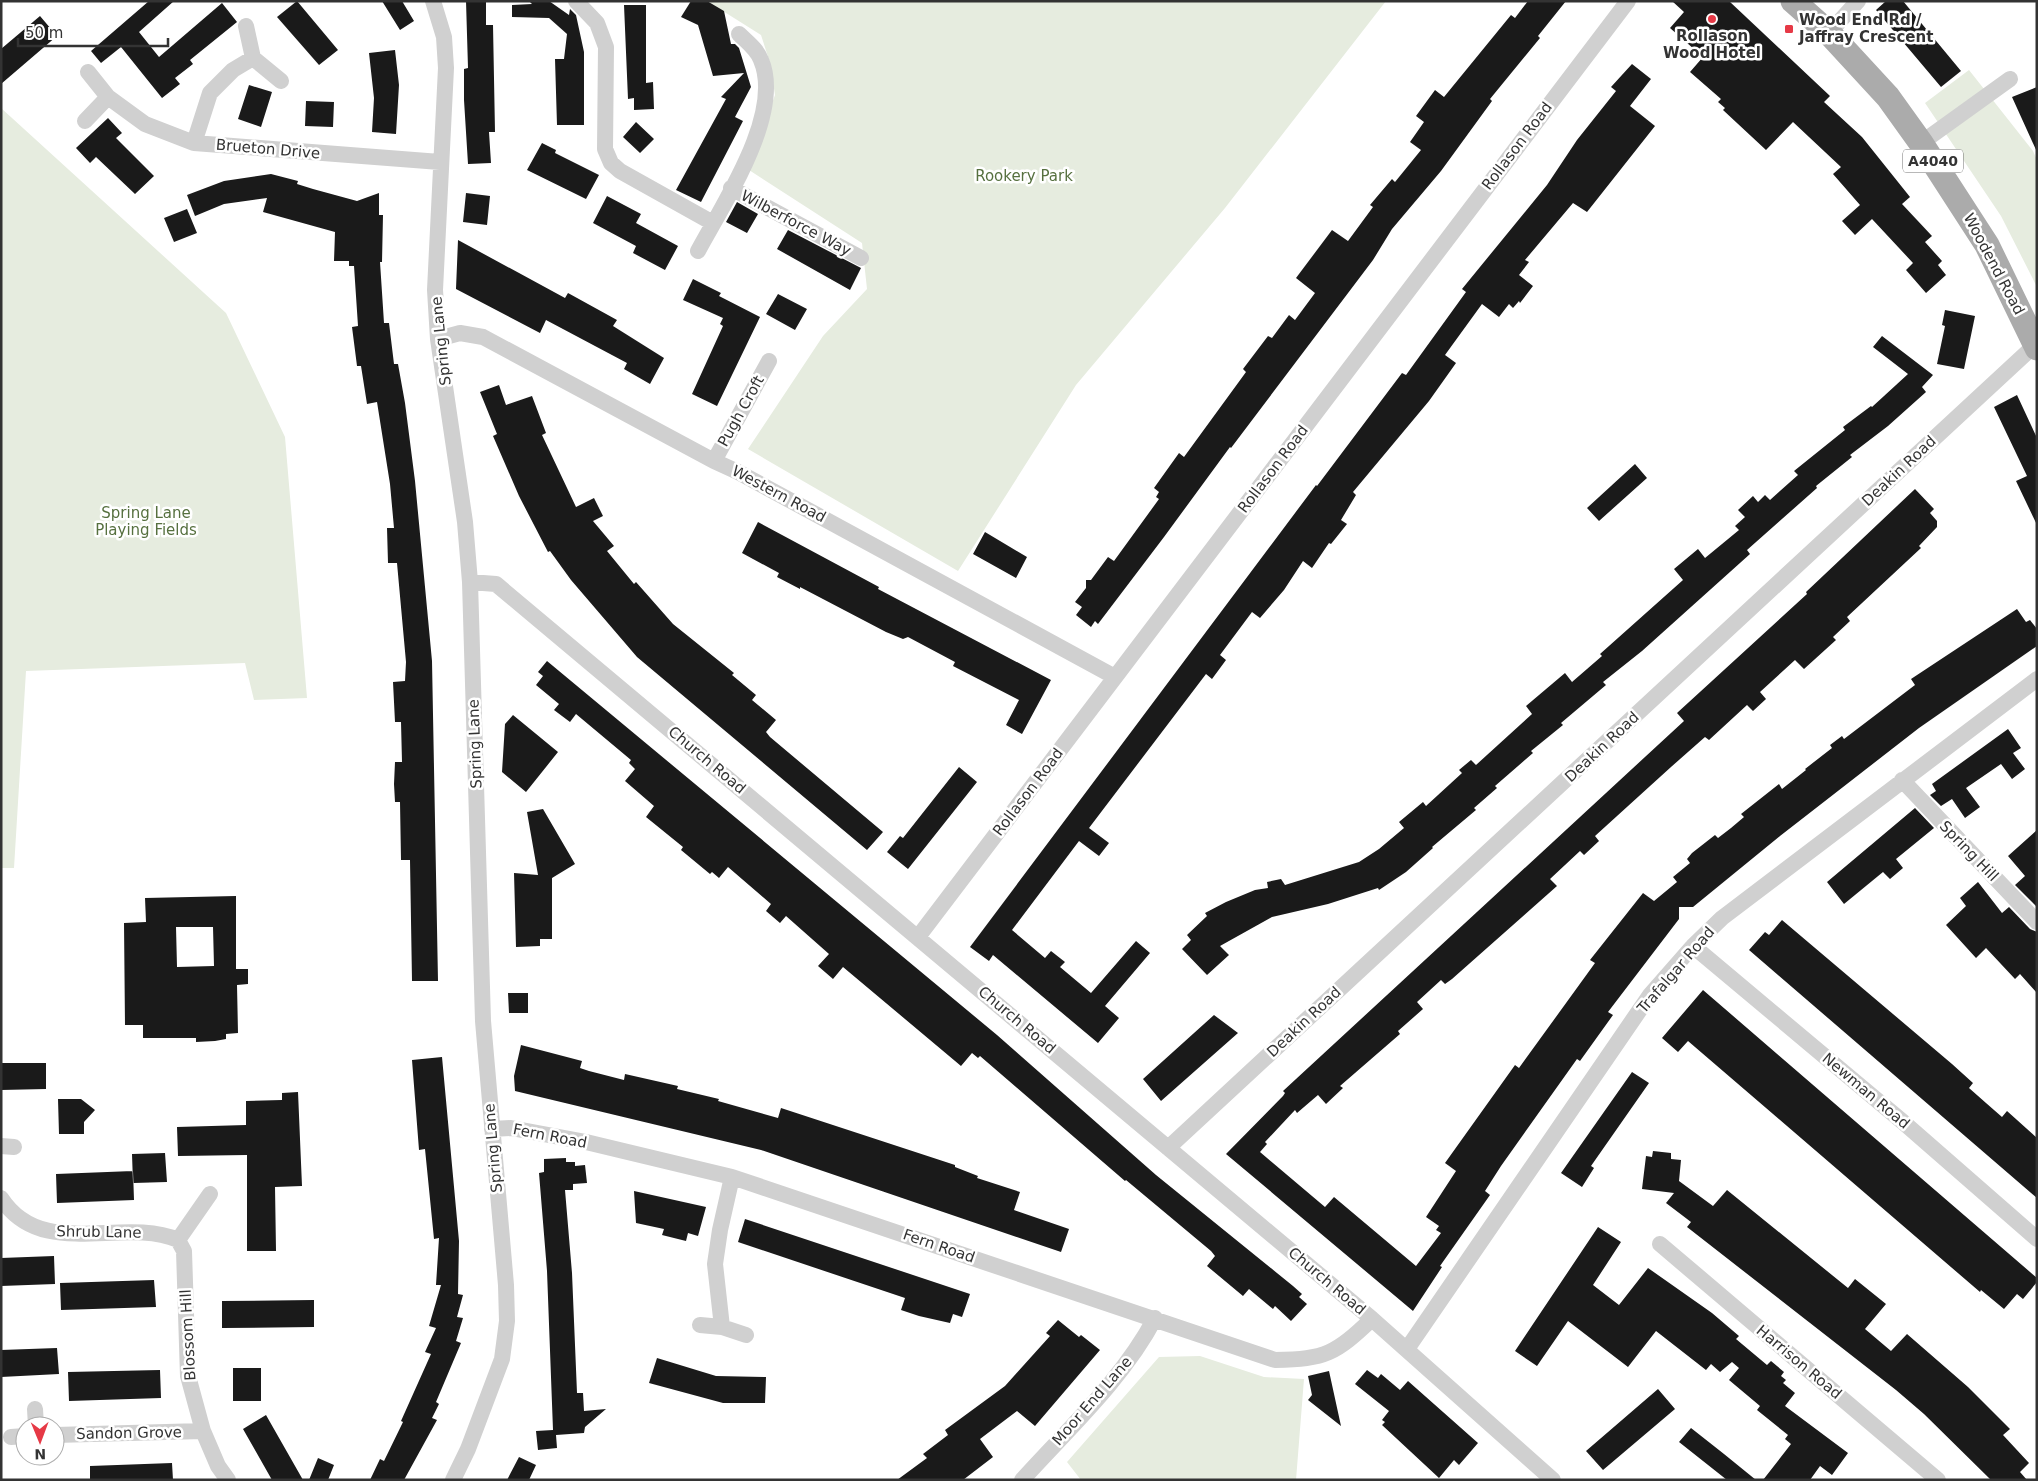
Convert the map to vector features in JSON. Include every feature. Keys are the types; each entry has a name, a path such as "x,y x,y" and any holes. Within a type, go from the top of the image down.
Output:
{"main road":[{"name":"Woodend Road","path":"1793,1 1829,33 1888,97 1921,143 1987,245 2036,347"}],"street":[{"name":"Spring Lane","path":"433,1 444,37 446,68 435,290 438,339 466,522 470,582 483,1021 506,1285 507,1321 502,1359 468,1449 453,1480"},
{"path":"576,1 597,23 606,47 605,148 611,164 713,223"},
{"name":"Rollason Road","path":"918,937 1628,1"},
{"path":"1829,33 1858,1"},
{"path":"246,26 253,58 281,81"},
{"name":"Wilberforce Way","path":"698,252 753,147 766,99 762,60 752,46 739,34"},
{"path":"194,143 210,93 233,70 253,58"},
{"name":"Brueton Drive","path":"88,72 108,97 145,124 194,143 440,162"},
{"path":"1921,143 2010,79"},
{"path":"85,121 108,97"},
{"name":"Wilberforce Way","path":"731,188 861,258"},
{"name":"Western Road","path":"438,339 460,333 484,337 714,461 738,472 1115,677"},
{"name":"Deakin Road","path":"1168,1148 2036,347"},
{"name":"Pugh Croft","path":"714,461 768,360"},
{"name":"Church Road","path":"470,582 496,584 1372,1319 1553,1480"},
{"name":"Trafalgar Road","path":"1407,1349 1650,995 1693,946 1722,918 2037,679"},
{"name":"Spring Hill","path":"1902,780 2037,922"},
{"name":"Newman Road","path":"1693,946 1903,1122 2037,1239"},
{"name":"Fern Road","path":"492,1129 511,1128 576,1140 732,1177 1275,1360 1302,1360 1330,1353 1347,1344 1372,1319"},
{"path":"722,1327 715,1264 720,1230 732,1177"},
{"path":"178,1240 210,1194"},
{"name":"Shrub Lane","path":"1,1198 9,1209 42,1230 66,1234 162,1233 178,1240"},
{"name":"Blossom Hill","path":"178,1240 184,1251 188,1376 203,1431 218,1466 228,1480"},
{"name":"Harrison Road","path":"1660,1244 1938,1480"},
{"name":"Moor End Lane","path":"1022,1480 1100,1394 1136,1350 1155,1318"},
{"path":"700,1325 722,1327 746,1335"},
{"path":"35,1409 35,1416"},
{"name":"Sandon Grove","path":"65,1435 203,1431"}],"green space":[{"name":"Rookery Park","path":"707,1 1386,1 1225,208 1076,385 958,571 748,449 823,336 867,289 862,243 749,170 775,95 770,63 761,35"},
{"path":"1969,70 2033,151 2037,160 2037,287 2001,216 1925,103"},
{"name":"Spring Lane Playing Fields","path":"1,108 226,313 285,437 307,698 254,700 245,663 26,671 14,868 1,868"},
{"path":"1200,1356 1264,1377 1304,1379 1296,1480 1081,1480 1067,1462 1159,1357"}],"building":[{"path":"149,1 174,1 139,32 159,57 222,3 237,22 190,60 193,64 175,78 180,84 162,98 121,47 101,63 91,51"},
{"path":"297,1 338,50 319,65 277,17"},
{"path":"382,1 402,1 414,21 400,30"},
{"path":"466,1 486,1 486,25 493,25 495,132 489,132 491,163 468,164 464,100 464,69 468,68"},
{"path":"529,1 549,1 569,15 570,9 576,15 584,52 584,125 557,125 555,59 564,59 567,34 549,18 512,17 512,5 532,4"},
{"path":"691,1 707,1 724,11 731,44 735,44 739,48 751,87 735,117 743,121 701,202 676,190 726,99 721,97 744,73 713,76 698,25 681,17"},
{"path":"1528,1 1566,1 1538,36 1540,38 1490,99 1492,101 1441,171 1392,229 1373,260 1098,624 1095,621 1091,627 1076,615 1082,607 1075,602 1086,588 1086,580 1091,580 1108,557 1114,561 1159,499 1156,497 1159,492 1154,488 1179,453 1184,457 1246,372 1243,369 1268,336 1272,338 1289,315 1295,320 1315,293 1296,278 1332,230 1348,241 1373,207 1370,205 1392,179 1395,182 1421,150 1410,142 1424,122 1416,116 1435,90 1444,97 1511,15 1515,18"},
{"path":"1672,1 1729,1 1830,96 1824,102 1862,137 1910,197 1902,204 1932,236 1925,242 1942,261 1938,265 1946,275 1926,293 1906,270 1913,263 1872,219 1855,235 1842,221 1860,205 1833,174 1841,167 1793,122 1766,150 1723,110 1725,108 1718,102 1721,99 1690,72 1703,57 1670,28 1684,12"},
{"path":"1886,1 1903,1 1961,71 1941,87 1876,10"},
{"path":"624,5 646,5 646,83 653,82 654,109 634,110 634,98 628,99"},
{"path":"40,16 57,36 1,84 1,49"},
{"path":"395,50 399,85 396,134 372,132 374,98 369,53"},
{"path":"1632,64 1651,79 1630,106 1655,126 1587,212 1573,203 1525,260 1529,262 1519,275 1533,286 1520,303 1519,301 1513,308 1509,304 1499,317 1482,304 1445,355 1456,363 1429,401 1353,492 1356,495 1341,520 1347,524 1331,544 1329,543 1312,568 1303,561 1284,590 1260,618 1252,612 1220,655 1226,660 1212,679 1206,674 1089,828 1109,843 1099,856 1079,841 1012,930 1045,958 1051,951 1065,962 1060,967 1091,993 1136,941 1150,953 1105,1006 1119,1018 1098,1043 993,955 989,961 970,947 1316,485 1402,373 1406,375 1466,292 1462,289 1547,185 1577,140 1616,91 1611,87"},
{"path":"249,85 272,92 261,127 238,119"},
{"path":"2037,87 2037,152 2012,97"},
{"path":"306,101 334,102 333,127 305,126"},
{"path":"108,118 122,133 116,138 154,176 135,194 96,157 90,163 76,148"},
{"path":"636,122 654,139 640,153 623,137"},
{"path":"542,143 556,150 555,153 599,175 586,199 527,170"},
{"path":"271,174 298,181 297,184 357,201 379,193 379,215 383,215 382,262 380,262 384,323 389,323 394,364 398,364 405,403 415,481 432,661 438,981 412,981 410,860 401,860 400,802 395,802 394,784 395,762 402,762 401,722 395,722 393,682 405,681 406,662 397,563 388,563 387,528 394,528 390,484 377,402 367,404 361,366 357,366 352,327 358,326 354,266 349,266 349,261 334,261 335,232 263,212 267,198 224,204 195,216 187,195 224,181"},
{"path":"466,193 490,196 487,225 463,222"},
{"path":"607,196 641,214 636,223 678,246 665,270 633,253 636,246 593,223"},
{"path":"737,202 758,214 747,233 726,222"},
{"path":"187,209 197,233 174,242 164,218"},
{"path":"788,230 861,268 850,290 777,249"},
{"path":"458,240 565,298 568,293 617,320 613,326 664,358 650,384 624,369 627,363 546,320 540,333 456,289"},
{"path":"693,279 721,293 719,296 760,317 717,406 692,394 723,326 720,324 723,318 683,300"},
{"path":"778,294 807,309 795,330 766,314"},
{"path":"1945,310 1975,316 1964,369 1937,364 1945,326 1942,325"},
{"path":"1882,336 1933,375 1922,387 1926,392 1888,426 1850,455 1852,457 1816,486 1817,488 1747,550 1750,554 1642,651 1603,682 1606,685 1561,723 1563,725 1531,751 1533,753 1495,786 1497,788 1474,808 1476,810 1406,872 1379,890 1378,888 1328,904 1272,917 1220,946 1229,955 1207,975 1182,949 1191,940 1187,935 1207,916 1205,913 1226,902 1255,890 1268,888 1267,882 1281,879 1285,885 1359,862 1379,849 1404,828 1399,822 1423,802 1426,806 1462,773 1459,770 1471,760 1476,765 1532,714 1526,706 1565,673 1572,682 1602,656 1600,654 1683,580 1674,569 1698,549 1705,558 1739,530 1735,526 1745,517 1738,510 1753,496 1758,502 1765,495 1770,500 1798,475 1794,471 1845,430 1843,427 1872,407 1908,374 1873,347"},
{"path":"499,385 506,405 532,396 546,433 542,435 576,507 594,498 603,516 593,521 614,546 607,551 634,584 636,582 673,624 734,673 732,675 756,695 752,700 776,720 766,732 770,737 883,832 867,850 637,657 571,580 550,551 548,552 519,496 493,436 497,434 480,392"},
{"path":"2017,395 2037,438 2037,525 2016,481 2027,476 1994,407"},
{"path":"1635,464 1647,478 1599,521 1587,508"},
{"path":"1915,489 1934,509 1930,513 1937,521 1937,527 1919,546 1921,548 1847,617 1850,621 1833,637 1836,640 1804,669 1795,660 1760,692 1766,699 1753,711 1747,705 1709,740 1705,737 1595,836 1599,841 1584,855 1580,851 1550,879 1557,886 1452,979 1445,984 1441,980 1417,1002 1423,1009 1398,1031 1400,1034 1340,1086 1343,1088 1326,1104 1318,1095 1297,1113 1295,1110 1265,1142 1267,1144 1260,1152 1325,1207 1334,1197 1416,1266 1441,1233 1436,1230 1439,1226 1426,1217 1456,1171 1445,1163 1515,1065 1519,1068 1595,963 1590,960 1643,893 1654,901 1677,882 1673,877 1690,863 1687,859 1692,853 1715,835 1718,838 1744,817 1741,814 1779,784 1782,789 1832,748 1830,745 1842,736 1844,739 1915,685 1911,679 2017,609 2026,622 2030,620 2037,629 2037,646 1919,728 1780,836 1693,907 1679,907 1679,919 1608,1012 1613,1015 1580,1061 1577,1059 1501,1166 1485,1191 1490,1195 1440,1266 1442,1267 1413,1311 1226,1154 1283,1096 1285,1093 1283,1091 1684,721 1677,713 1807,594 1806,592"},
{"path":"758,522 879,587 878,589 1051,680 1022,734 1006,725 1019,700 953,666 955,662 908,637 903,639 886,632 777,577 779,573 742,553"},
{"path":"985,532 1027,557 1016,578 973,554"},
{"path":"547,661 997,1035 1156,1175 1293,1286 1302,1294 1299,1297 1307,1304 1291,1321 1275,1306 1273,1309 1249,1289 1243,1296 1207,1266 1215,1256 1211,1251 1125,1181 980,1056 978,1058 972,1053 961,1066 843,967 833,979 818,966 829,954 786,916 780,923 766,911 771,904 728,867 719,878 712,872 710,874 681,850 683,847 646,817 654,806 625,781 635,769 629,763 631,760 576,714 570,722 554,710 559,704 536,685 543,676 538,672"},
{"path":"513,715 558,752 526,792 502,772 505,724"},
{"path":"2008,729 2021,748 2013,753 2025,769 2012,779 2001,764 1966,788 1980,807 1965,818 1952,799 1941,806 1930,795 1936,791 1932,784"},
{"path":"959,767 977,782 908,869 887,852 900,836 903,838"},
{"path":"1915,808 1934,828 1896,859 1903,868 1890,879 1883,872 1844,904 1827,882"},
{"path":"543,809 575,864 552,878 552,939 540,939 540,946 516,947 514,873 538,875 527,812"},
{"path":"2037,830 2037,907 2015,885 2025,876 2008,856"},
{"path":"1978,882 2002,913 2009,907 2030,929 2037,932 2037,993 2020,974 2015,979 1986,948 1976,958 1946,925 1966,906 1960,898"},
{"path":"236,896 236,969 248,969 248,984 237,985 238,1033 226,1034 226,1039 196,1042 196,1038 143,1038 143,1025 125,1025 124,923 146,922 145,898","holes":["176,927 213,927 214,966 177,967"]},
{"path":"1782,920 1952,1064 1973,1083 1969,1088 2002,1117 2007,1111 2037,1138 2037,1198 1749,950 1765,932 1769,935"},
{"path":"1703,990 2037,1278 2037,1282 2023,1299 2017,1294 2004,1309 1981,1290 1980,1292 1688,1041 1678,1052 1662,1038"},
{"path":"508,993 528,993 528,1013 509,1013"},
{"path":"1214,1015 1238,1033 1161,1101 1143,1079"},
{"path":"521,1045 582,1061 580,1068 589,1071 624,1080 625,1074 678,1086 677,1089 719,1099 718,1101 778,1118 781,1108 955,1165 955,1167 978,1176 977,1178 1020,1192 1014,1210 1069,1229 1061,1252 761,1150 515,1091 514,1076"},
{"path":"442,1057 459,1241 458,1294 463,1295 457,1317 463,1318 456,1341 461,1343 436,1402 439,1404 432,1418 437,1420 404,1480 370,1480 380,1459 384,1461 403,1422 401,1421 431,1354 425,1352 436,1328 429,1326 441,1285 436,1285 439,1238 434,1239 425,1149 419,1150 412,1060"},
{"path":"1,1063 46,1063 46,1089 1,1090"},
{"path":"1632,1072 1649,1083 1591,1166 1594,1168 1582,1187 1561,1173"},
{"path":"298,1092 302,1186 275,1187 276,1251 247,1251 247,1155 178,1156 177,1127 246,1125 246,1101 282,1100 282,1093"},
{"path":"58,1099 81,1099 95,1110 84,1122 84,1134 59,1134"},
{"path":"1653,1151 1671,1153 1671,1159 1681,1160 1679,1181 1713,1206 1727,1190 1848,1288 1855,1279 1886,1304 1865,1329 1891,1351 1907,1334 1968,1387 2010,1429 2003,1435 2029,1463 2020,1472 2027,1480 1991,1480 1924,1414 1896,1390 1687,1227 1691,1222 1666,1203 1674,1193 1642,1189 1646,1156 1652,1157"},
{"path":"165,1153 167,1182 133,1183 132,1154"},
{"path":"566,1158 566,1162 575,1162 575,1166 585,1165 587,1183 573,1184 573,1190 565,1190 572,1273 577,1393 583,1393 584,1411 606,1409 585,1427 584,1433 556,1435 557,1448 538,1450 536,1431 553,1430 547,1271 539,1173 544,1172 544,1159"},
{"path":"133,1171 134,1200 57,1203 56,1174"},
{"path":"634,1191 706,1207 698,1236 688,1233 686,1241 662,1235 664,1229 636,1223"},
{"path":"745,1219 970,1294 962,1317 953,1314 950,1323 901,1310 905,1298 738,1242"},
{"path":"1598,1227 1621,1242 1593,1285 1619,1305 1648,1268 1712,1313 1739,1336 1736,1339 1767,1365 1771,1361 1784,1372 1781,1376 1786,1380 1783,1383 1795,1393 1785,1406 1848,1453 1832,1475 1820,1466 1810,1480 1763,1480 1791,1444 1785,1439 1788,1435 1757,1410 1760,1406 1729,1380 1739,1368 1732,1362 1720,1372 1711,1364 1706,1370 1656,1331 1628,1367 1568,1321 1537,1366 1515,1351"},
{"path":"54,1256 55,1284 1,1286 1,1258"},
{"path":"154,1280 156,1307 61,1310 60,1283"},
{"path":"314,1300 314,1327 222,1328 222,1301"},
{"path":"1058,1320 1079,1337 1081,1335 1100,1350 1035,1426 1017,1411 980,1439 993,1457 963,1480 897,1480 927,1458 923,1454 948,1435 945,1430 1005,1386 1050,1336 1046,1333"},
{"path":"57,1348 59,1374 1,1377 1,1350"},
{"path":"657,1358 716,1376 766,1377 765,1403 723,1403 649,1383"},
{"path":"233,1368 261,1368 261,1401 233,1401"},
{"path":"160,1370 161,1398 69,1401 68,1372"},
{"path":"1367,1370 1378,1378 1381,1374 1400,1390 1408,1381 1478,1443 1459,1465 1454,1460 1439,1478 1382,1425 1385,1422 1382,1420 1389,1411 1355,1384"},
{"path":"1329,1371 1341,1426 1308,1400 1312,1395 1308,1376"},
{"path":"1658,1389 1675,1409 1603,1470 1586,1451"},
{"path":"266,1415 303,1480 272,1480 243,1429"},
{"path":"1691,1428 1756,1480 1727,1480 1679,1442"},
{"path":"519,1457 536,1465 529,1480 507,1480"},
{"path":"318,1458 334,1465 328,1480 309,1480"},
{"path":"172,1463 173,1480 90,1480 90,1466"}],"place":[{"name":"Rollason Wood Hotel","path":"1712,19"},
{"name":"Wood End Rd / Jaffray Crescent","path":"1789,29"}]}
